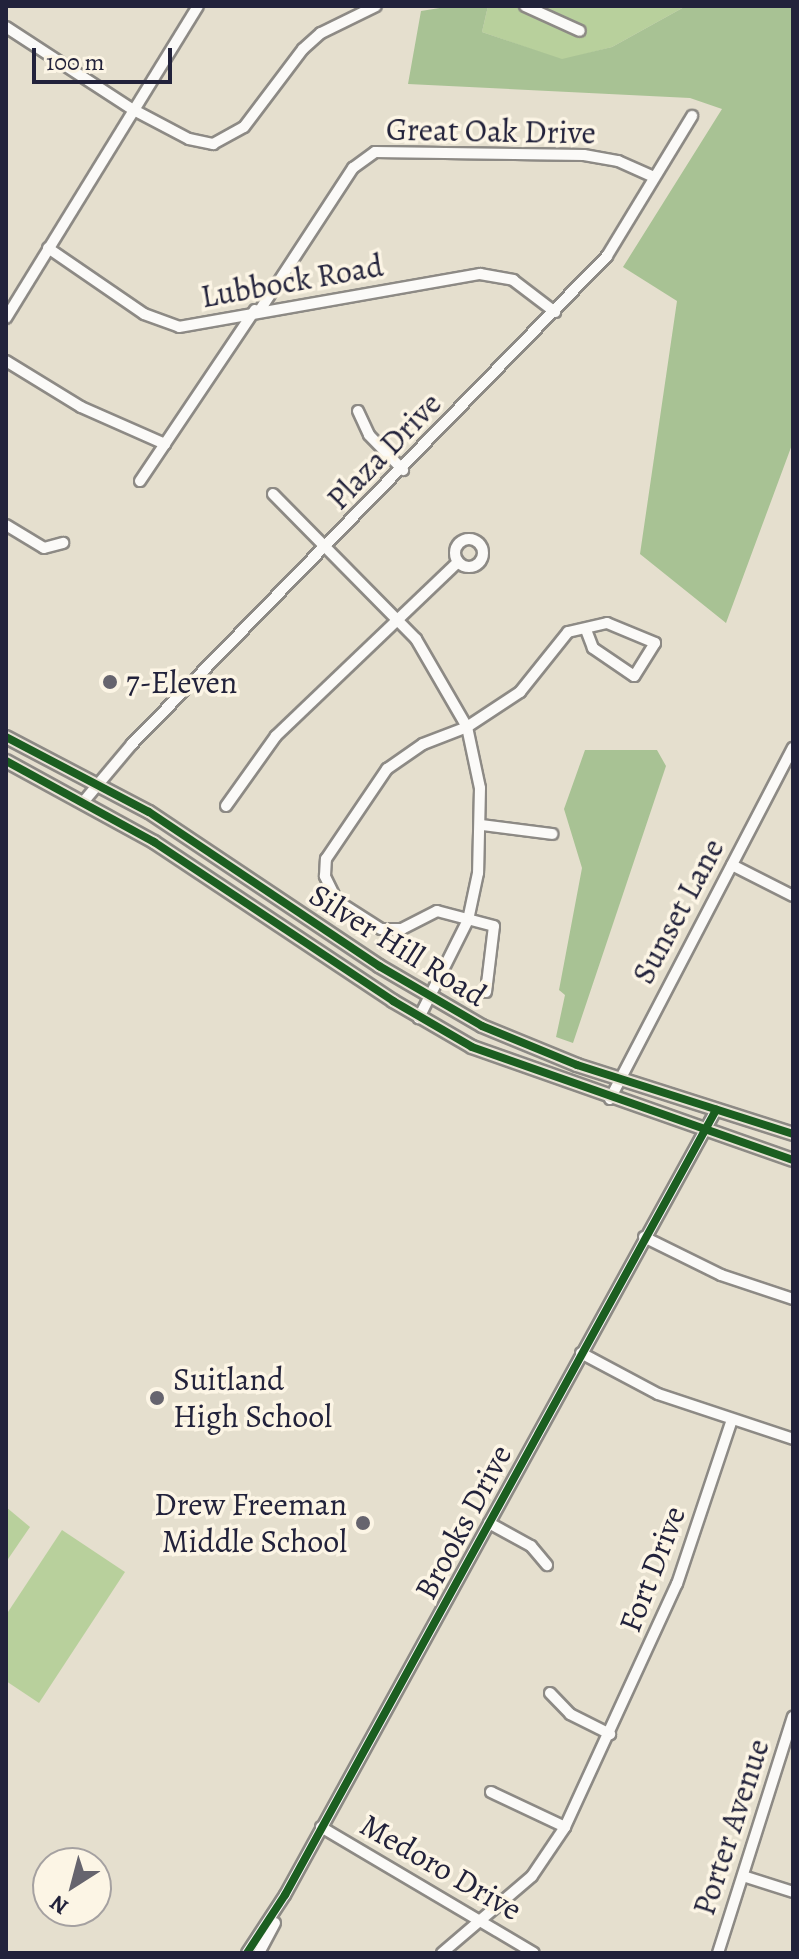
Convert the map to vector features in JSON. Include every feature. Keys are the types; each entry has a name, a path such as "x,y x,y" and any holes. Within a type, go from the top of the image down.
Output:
{"main road":[{"name":"Silver Hill Road","path":"6,737 96,782 430,999 510,1039 620,1079 793,1134"},
{"name":"Silver Hill Road","path":"6,761 85,800 419,1018 501,1061 793,1160"}],"street":[{"path":"6,318 198,6"},
{"path":"6,27 132,109 189,139 219,143 249,122 303,49 321,33 376,6"},
{"path":"525,6 580,31"},
{"name":"Plaza Drive","path":"85,800 96,782 403,470 607,256 692,116"},
{"name":"Great Oak Drive","path":"140,481 353,168 375,152 584,155 618,161 654,177"},
{"name":"Lubbock Road","path":"48,248 144,314 174,326 488,274 513,280 555,312"},
{"path":"6,361 81,407 165,444"},
{"path":"358,411 369,435 403,470"},
{"path":"273,494 398,618 439,670 467,727 482,825 468,920 419,1018"},
{"path":"6,525 44,548 63,543"},
{"path":"226,806 276,736 458,562"},
{"path":"486,992 494,926 437,911 402,929 381,929 337,901 324,872 329,849 387,769 423,744 467,727 527,686 568,632 607,623 655,643 634,676 593,648 586,630"},
{"name":"Sunset Lane","path":"610,1099 793,748"},
{"path":"482,825 552,834"},
{"path":"732,865 793,896"},
{"name":"Brooks Drive","path":"247,1953 285,1895 716,1110"},
{"path":"644,1237 710,1271 793,1299"},
{"path":"581,1353 649,1390 793,1439"},
{"name":"Fort Drive","path":"442,1953 532,1876 565,1827 677,1584 732,1420"},
{"path":"489,1523 531,1546 547,1565"},
{"path":"550,1693 570,1714 610,1734"},
{"name":"Porter Avenue","path":"718,1953 793,1717"},
{"path":"491,1792 565,1827"},
{"name":"Medoro Drive","path":"321,1827 534,1953"},
{"path":"743,1876 793,1892"},
{"path":"259,1953 285,1895"}],"green space":[{"path":"452,6 488,6 482,32 562,59 612,47 686,6 793,6 793,442 726,623 640,554 677,301 623,267 722,109 690,98 408,84 421,11"},
{"path":"488,6 686,6 612,47 562,60 482,32"},
{"path":"585,750 657,750 666,766 573,1043 556,1037 565,995 559,990 582,868 564,809"},
{"path":"6,1507 30,1527 6,1562"},
{"path":"62,1530 125,1572 39,1703 6,1681 6,1615"}],"cycle path":[{"path":"6,737 149,812 379,966 482,1026 577,1065 793,1134"},
{"path":"6,761 154,842 393,1001 472,1047 793,1160"},
{"path":"247,1953 285,1895 716,1110"}],"place":[{"name":"7-Eleven","path":"110,682"},
{"name":"Suitland High School","path":"157,1398"},
{"name":"Drew Freeman Middle School","path":"363,1523"}]}
